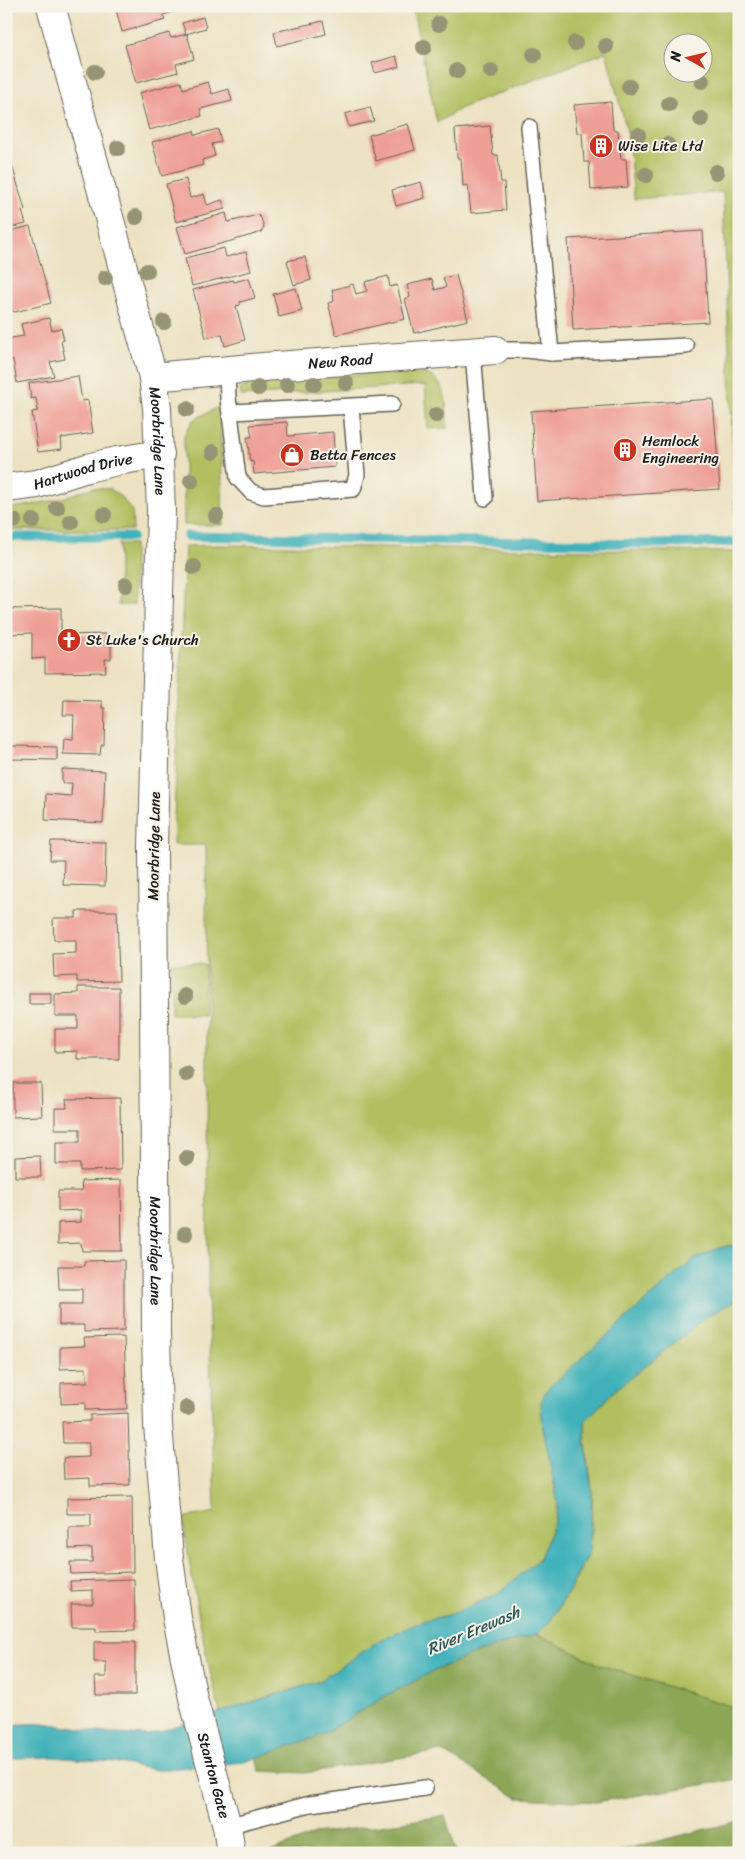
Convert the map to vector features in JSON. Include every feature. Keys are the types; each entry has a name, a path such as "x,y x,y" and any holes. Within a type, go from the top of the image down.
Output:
{"street":[{"name":"Moorbridge Lane","path":"50,6 153,377 158,408 161,512 153,846 158,1425 169,1558 177,1618 193,1698"},
{"name":"New Road","path":"153,377 484,351"},
{"name":"Hartwood Drive","path":"6,488 37,484 87,468 160,454"},
{"name":"Stanton Gate","path":"193,1698 227,1826 231,1853"}],"lane":[{"path":"529,127 551,353"},
{"name":"New Road","path":"484,351 527,350 551,353 686,346"},
{"path":"484,351 485,498"},
{"path":"227,370 238,478 251,492 264,496 353,489 357,475 351,408"},
{"path":"231,412 351,408 392,404"},
{"path":"227,1826 310,1804 424,1788"}],"green space":[{"path":"412,6 739,6 739,533 736,533 723,192 634,199 628,135 606,52 461,108 437,123"},
{"path":"416,371 427,374 435,379 444,392 447,428 428,429 425,385 241,396 240,390 252,381"},
{"path":"220,406 223,525 184,525 184,435 193,420"},
{"path":"93,488 110,489 120,496 132,511 133,530 6,530 6,509 55,500"},
{"path":"119,544 134,544 134,605 118,605"},
{"path":"185,546 739,552 739,1244 719,1248 696,1258 546,1390 541,1403 543,1427 558,1504 554,1523 540,1558 498,1594 451,1614 423,1621 380,1640 320,1681 220,1713 199,1616 183,1518 215,1512 208,1286 206,845 173,845"},
{"path":"172,963 205,964 204,1015 171,1014"},
{"path":"739,1299 739,1709 600,1665 537,1634 552,1617 566,1596 588,1552 592,1496 585,1421 614,1391 709,1315"},
{"path":"537,1634 600,1665 739,1709 739,1779 596,1802 518,1798 442,1751 305,1773 259,1771 256,1757 324,1734 387,1695 442,1667 478,1652"},
{"path":"445,1816 457,1853 268,1853 315,1834"},
{"path":"739,1821 739,1853 618,1853 618,1851"}],"water":[{"name":"River Erewash","path":"739,1244 739,1299 709,1315 614,1391 585,1421 585,1441 592,1492 589,1551 573,1584 549,1623 537,1634 478,1652 442,1667 387,1695 324,1734 244,1762 156,1770 114,1762 53,1757 6,1760 6,1725 44,1723 111,1734 147,1735 320,1681 380,1640 423,1621 452,1614 498,1594 540,1558 554,1523 558,1504 543,1427 541,1403 546,1390 696,1258 719,1248"}],"building":[{"path":"115,6 191,7 163,15 165,20 122,32"},
{"path":"203,17 206,28 186,34 182,23"},
{"path":"323,21 326,34 277,46 274,32"},
{"path":"169,33 171,38 187,34 194,59 176,64 178,72 136,83 125,45"},
{"path":"396,56 399,67 375,73 372,63"},
{"path":"181,82 183,89 208,82 212,94 229,89 232,101 200,109 202,116 149,130 139,93"},
{"path":"611,102 613,130 618,130 621,159 626,159 628,187 591,190 589,162 584,162 582,133 577,133 574,105"},
{"path":"370,107 374,121 349,127 345,114"},
{"path":"408,124 415,150 376,161 369,135"},
{"path":"490,126 493,155 498,155 501,182 504,182 506,210 471,213 468,185 463,186 461,158 457,158 455,129"},
{"path":"218,129 221,142 212,144 215,156 202,160 203,165 162,176 152,142 194,131 195,135"},
{"path":"10,158 25,210 22,211 26,224 6,229 6,159"},
{"path":"186,179 190,198 204,194 207,205 222,200 225,209 176,222 166,184"},
{"path":"421,182 425,198 396,206 392,190"},
{"path":"226,213 228,222 258,215 264,227 261,232 185,254 177,227"},
{"path":"30,226 51,303 15,312 6,308 6,232"},
{"path":"703,231 708,322 573,330 568,239"},
{"path":"224,248 226,257 246,252 251,271 192,286 185,258"},
{"path":"305,257 311,280 294,285 287,261"},
{"path":"456,275 468,320 414,333 405,299 410,297 407,285 432,279 435,290 446,287 443,278"},
{"path":"388,276 390,287 397,285 405,319 336,335 328,303 334,301 332,290 353,284 356,294 367,291 365,282"},
{"path":"249,278 255,298 240,302 240,305 236,306 245,340 225,346 222,334 206,338 193,290"},
{"path":"296,288 302,311 279,317 273,294"},
{"path":"49,318 52,330 61,328 64,340 61,341 65,359 50,362 54,376 17,383 13,360 9,360 6,339 24,336 21,324"},
{"path":"78,376 82,401 88,400 93,433 61,438 62,449 38,452 32,412 38,411 36,398 31,399 29,383"},
{"name":"Hemlock Engineering","path":"713,399 720,489 537,501 531,411"},
{"name":"Betta Fences","path":"287,422 288,436 333,432 335,467 254,474 253,461 250,462 247,437 252,437 250,425"},
{"name":"St Luke's Church","path":"61,608 61,635 106,634 106,645 111,645 111,659 105,659 106,672 45,673 45,658 32,659 32,633 8,634 8,609"},
{"path":"64,700 102,701 102,708 105,708 104,745 101,745 100,755 63,754 64,738 73,739 74,715 63,715"},
{"path":"12,746 57,747 57,760 11,759"},
{"path":"62,769 105,771 103,823 45,820 46,794 71,796 72,783 62,783"},
{"path":"51,841 106,842 105,886 63,885 64,860 50,860"},
{"path":"76,911 117,911 119,981 77,982 77,976 54,977 53,954 76,953 76,940 54,940 53,918 76,918"},
{"path":"78,987 119,987 119,1059 77,1059 77,1051 55,1052 55,1029 78,1029 78,1016 55,1016 55,994 78,993"},
{"path":"29,993 51,993 51,1004 29,1004"},
{"path":"13,1083 41,1083 42,1116 13,1117"},
{"path":"120,1098 121,1170 80,1171 80,1164 56,1164 56,1142 80,1142 80,1129 55,1129 55,1108 67,1108 66,1099"},
{"path":"40,1156 41,1177 15,1177 15,1157"},
{"path":"121,1180 122,1251 82,1251 81,1243 58,1244 58,1223 81,1222 81,1210 58,1211 58,1191 82,1191 81,1181"},
{"path":"124,1260 124,1331 84,1332 84,1325 59,1325 59,1304 82,1304 82,1289 59,1289 58,1266 84,1266 84,1261"},
{"path":"124,1337 127,1409 85,1410 85,1403 61,1404 61,1383 87,1382 87,1375 86,1368 60,1369 60,1347 85,1346 84,1338"},
{"path":"128,1413 130,1485 90,1486 90,1478 64,1479 63,1458 89,1457 89,1443 63,1443 62,1422 90,1421 90,1415"},
{"path":"132,1497 133,1572 71,1574 70,1562 92,1562 92,1548 69,1549 69,1527 91,1527 91,1514 67,1514 67,1498"},
{"path":"134,1579 135,1630 96,1631 96,1627 72,1627 71,1604 93,1604 93,1590 71,1591 70,1581"},
{"path":"94,1642 135,1642 135,1695 96,1695 95,1677 106,1677 106,1662 94,1662"}],"waterway":[{"path":"187,536 651,544 739,542"},
{"path":"6,537 132,537"}],"place":[{"name":"Wise Lite Ltd","path":"601,146"},
{"name":"Hemlock Engineering","path":"625,450"},
{"name":"Betta Fences","path":"292,455"},
{"name":"St Luke's Church","path":"69,640"}]}
